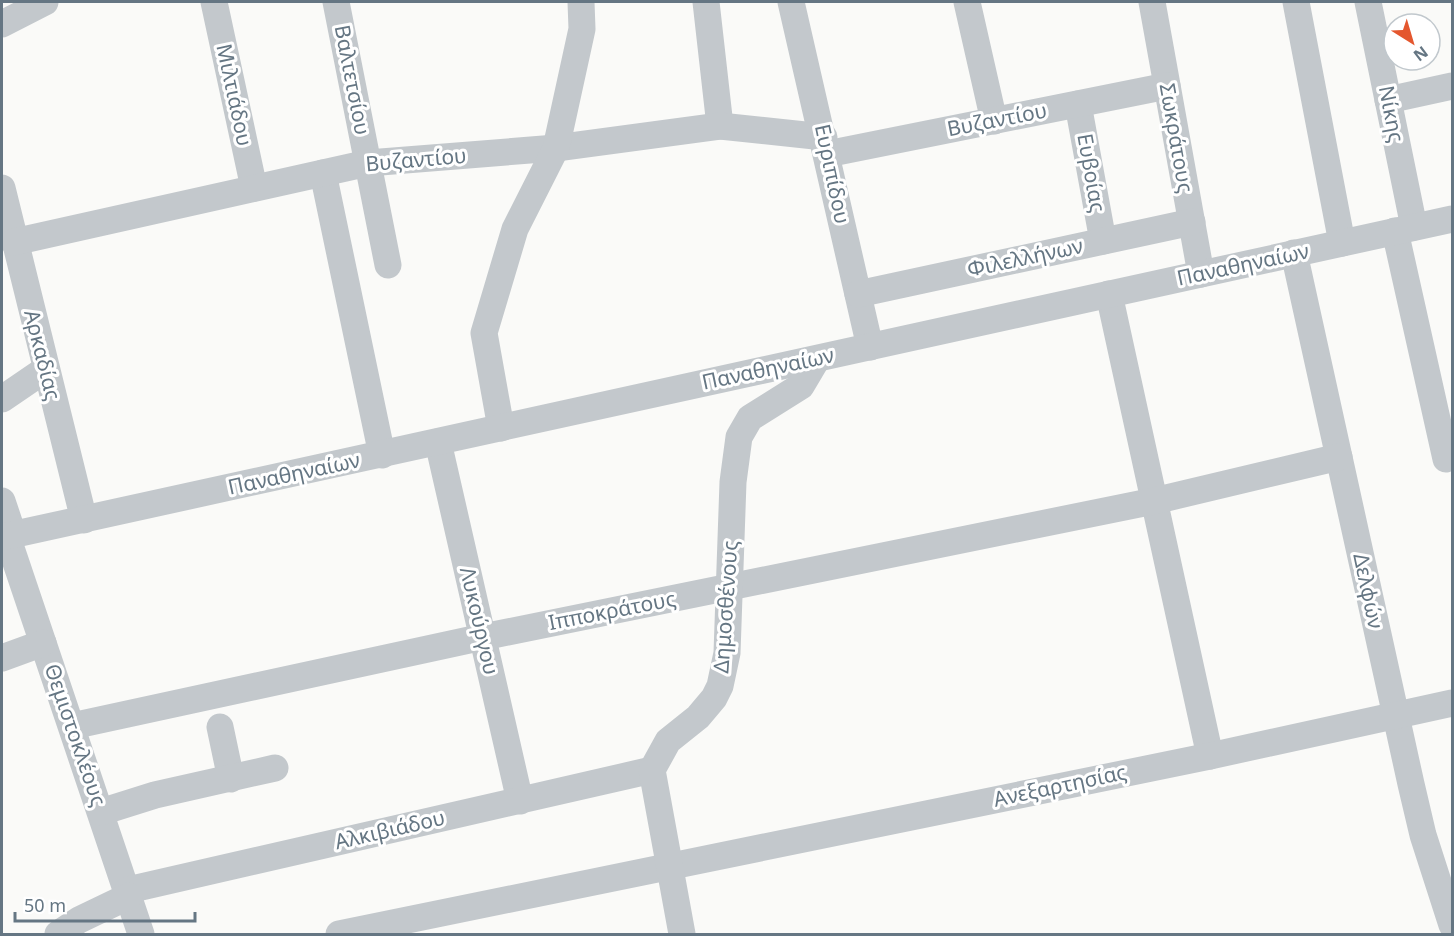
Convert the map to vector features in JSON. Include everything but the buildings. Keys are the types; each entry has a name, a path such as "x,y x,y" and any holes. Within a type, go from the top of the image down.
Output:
{"street":[{"path":"2,24 45,2"},
{"name":"Μιλτιάδου","path":"214,2 254,188"},
{"name":"Βαλτετσίου","path":"336,2 388,265"},
{"path":"501,428 484,333 515,229 556,148 582,29 581,2"},
{"path":"706,2 720,126"},
{"name":"Ευριπίδου","path":"791,2 826,146 870,347"},
{"path":"967,2 993,121"},
{"name":"Σωκράτους","path":"1152,2 1201,274"},
{"path":"1296,2 1342,243"},
{"name":"Νίκης","path":"1368,2 1388,100 1405,229 1446,459"},
{"name":"Βυζαντίου","path":"14,242 368,163 556,148 720,126 826,146 993,121 1167,86"},
{"path":"1388,100 1452,86"},
{"name":"Ευβοίας","path":"1078,104 1103,242"},
{"path":"323,173 382,455"},
{"name":"Αρκαδίας","path":"2,199 84,520"},
{"name":"Παναθηναίων","path":"7,536 1452,219"},
{"name":"Φιλελλήνων","path":"858,294 1192,222"},
{"name":"Δελφών","path":"1294,254 1423,835 1452,925"},
{"path":"1109,294 1210,756"},
{"name":"Δημοσθένους","path":"652,770 666,744 703,712 720,686 727,655 733,482 738,437 750,418 801,386 817,358"},
{"path":"2,399 46,369"},
{"name":"Λυκούργου","path":"438,442 520,801"},
{"name":"Ιπποκράτους","path":"72,726 483,637 1154,501 1339,456"},
{"name":"Θεμιστοκλέους","path":"2,501 7,536 141,934"},
{"path":"2,658 44,643"},
{"name":"Ανεξαρτησίας","path":"339,934 1210,756 1452,703"},
{"path":"220,727 231,779"},
{"path":"101,812 155,795 275,768"},
{"path":"652,770 682,934"},
{"name":"Αλκιβιάδου","path":"58,934 129,893 652,770"}]}
